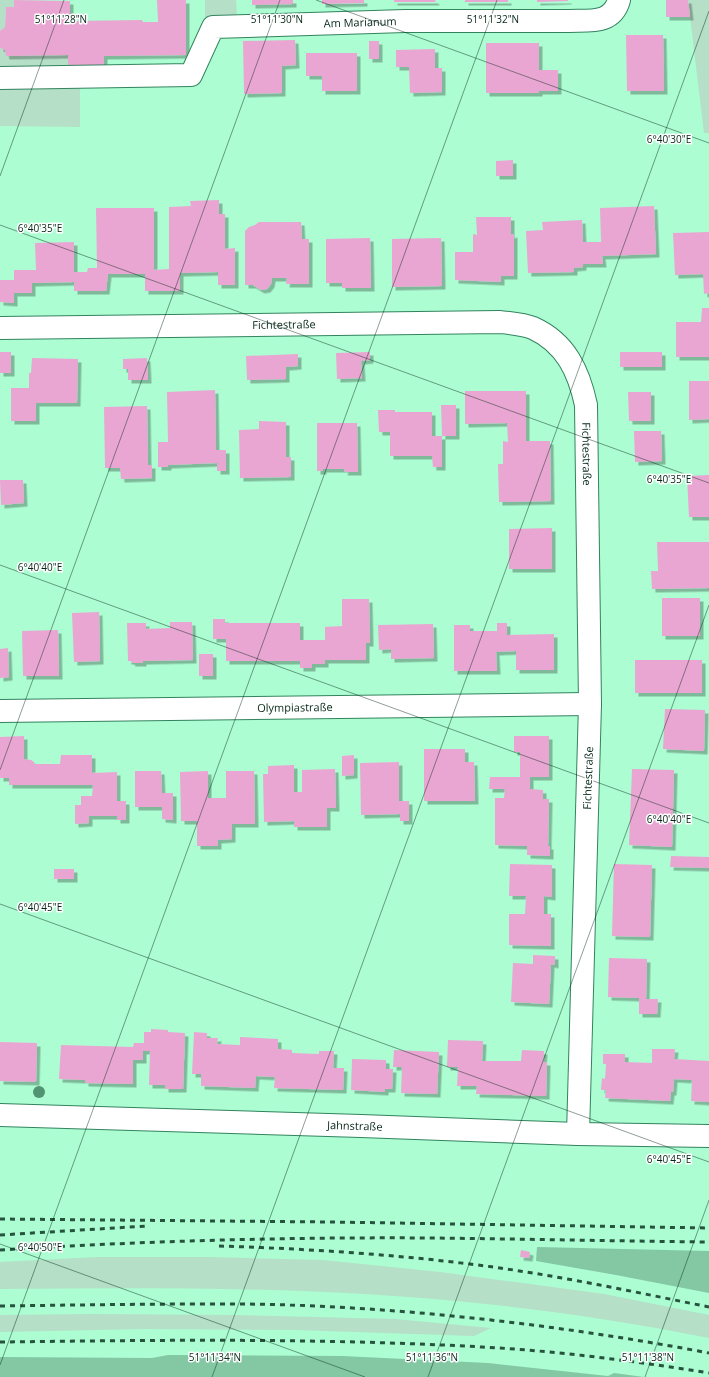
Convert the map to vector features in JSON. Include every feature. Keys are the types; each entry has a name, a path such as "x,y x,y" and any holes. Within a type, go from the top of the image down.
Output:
{"street":[{"name":"Am Marianum","path":"0,78 191,75 213,27 405,21 594,20 606,18 616,9 619,0"},
{"name":"Fichtestraße","path":"0,328 500,322 533,328 553,340 570,360 582,387 586,405 590,704 578,1134"},
{"name":"Olympiastraße","path":"0,711 590,704"},
{"name":"Jahnstraße","path":"0,1115 578,1134 709,1136"}],"green space":[{"path":"0,0 14,0 14,7 6,7 5,27 0,31"},
{"path":"205,0 236,0 237,16 205,17"},
{"path":"688,0 709,0 709,133 704,133"},
{"path":"0,48 5,50 6,56 68,55 68,67 80,87 80,127 0,126"},
{"path":"537,1247 709,1251 709,1293 536,1261"},
{"path":"97,1257 210,1257 323,1260 440,1272 604,1294 709,1315 709,1338 624,1322 538,1310 365,1294 228,1289 0,1289 0,1262"},
{"path":"0,1315 236,1315 395,1319 491,1328 474,1336 296,1330 144,1329 0,1332"},
{"path":"168,1355 342,1356 488,1363 608,1376 614,1373 644,1377 0,1377 0,1357 152,1358"}],"building":[{"path":"14,0 70,1 70,21 142,20 143,22 158,22 157,0 186,0 186,55 104,56 104,66 68,67 68,55 6,56 5,50 0,48 0,31 5,27 6,7 14,7"},
{"path":"252,0 293,0 293,4 252,5"},
{"path":"322,0 364,0 364,3 322,4"},
{"path":"394,0 435,0 436,2 394,2"},
{"path":"465,0 508,0 508,2 465,2"},
{"path":"537,0 568,0 568,1 537,2"},
{"path":"666,0 688,0 690,17 666,17"},
{"path":"626,35 663,35 664,91 627,91"},
{"path":"295,40 296,65 282,66 282,93 244,94 243,41"},
{"path":"369,41 379,41 379,59 369,59"},
{"path":"486,43 539,43 539,70 558,70 558,91 539,91 539,93 486,93"},
{"path":"435,49 435,68 442,68 442,92 410,93 409,67 396,67 396,50"},
{"path":"306,53 357,53 357,91 322,91 322,76 306,76"},
{"path":"513,160 513,176 496,176 496,161"},
{"path":"219,200 219,214 225,214 225,249 235,248 235,285 218,285 218,272 180,273 180,291 145,291 145,274 108,274 106,291 74,291 74,282 32,283 32,293 14,293 14,303 0,302 0,280 14,280 14,270 36,270 35,243 74,242 74,272 87,272 88,268 97,268 96,208 154,208 154,270 169,269 169,207 191,206 190,201"},
{"path":"654,206 656,254 602,256 603,264 583,264 583,267 574,268 574,272 528,273 526,231 543,230 542,222 582,220 583,242 601,242 600,208"},
{"path":"476,217 511,217 511,235 514,234 514,276 501,276 501,282 455,280 455,252 473,252 473,234 477,235"},
{"path":"259,222 301,222 302,239 309,239 309,284 286,284 287,278 272,278 271,284 267,289 261,290 253,285 245,285 245,231 249,227"},
{"path":"709,232 709,293 704,294 703,274 675,275 673,233"},
{"path":"370,238 371,288 342,288 342,283 326,283 326,239"},
{"path":"441,238 442,286 392,287 392,239"},
{"path":"702,308 709,308 709,357 676,357 676,322 701,322"},
{"path":"0,352 11,352 11,373 0,373"},
{"path":"370,352 370,360 361,361 362,378 337,379 336,353"},
{"path":"620,352 662,352 662,367 620,367"},
{"path":"298,354 298,366 286,367 286,379 247,380 246,356"},
{"path":"32,358 78,359 77,403 36,403 36,421 11,421 11,388 29,388 29,373 31,373"},
{"path":"147,358 148,380 128,380 128,369 123,369 123,359"},
{"path":"689,381 709,381 709,419 689,420"},
{"path":"215,390 216,450 226,450 226,471 217,471 217,463 168,465 168,467 158,467 158,442 168,442 167,392"},
{"path":"465,391 526,391 526,441 550,441 551,501 499,502 498,464 503,464 503,441 508,442 507,423 465,424"},
{"path":"628,392 651,392 651,421 629,421"},
{"path":"441,405 456,405 456,436 442,436"},
{"path":"147,406 148,465 152,465 152,478 121,479 120,468 105,468 104,407"},
{"path":"378,410 395,410 395,412 432,412 432,436 442,436 442,467 433,467 432,456 390,456 390,432 379,432"},
{"path":"259,421 286,422 286,457 291,457 291,477 240,478 239,430 259,429"},
{"path":"317,423 357,423 358,472 344,472 345,469 323,469 323,471 317,471"},
{"path":"634,431 661,431 662,461 635,462"},
{"path":"709,475 709,517 689,517 687,476"},
{"path":"0,480 23,480 24,503 1,505"},
{"path":"552,528 552,569 509,569 509,529"},
{"path":"657,542 709,542 709,588 652,589 651,571 658,571"},
{"path":"662,598 700,598 700,636 662,636"},
{"path":"342,599 369,599 370,643 366,643 366,660 325,660 325,664 312,664 312,668 300,668 300,661 226,661 226,639 213,639 213,619 225,619 225,623 300,623 300,640 325,640 325,627 342,626"},
{"path":"99,612 100,661 74,662 72,613"},
{"path":"170,622 192,622 193,660 143,661 143,663 132,663 131,661 128,661 127,623 146,623 146,629 170,628"},
{"path":"497,623 507,623 507,635 554,634 554,670 516,670 516,651 496,652 497,671 454,671 454,625 470,625 470,631 497,631"},
{"path":"433,624 434,658 391,659 391,649 379,650 378,625"},
{"path":"58,630 59,676 23,676 22,631"},
{"path":"8,648 9,677 0,678 0,649"},
{"path":"199,654 213,654 213,676 199,676"},
{"path":"635,660 702,660 702,693 635,693"},
{"path":"665,709 705,710 704,751 663,749"},
{"path":"24,736 24,759 31,760 34,764 60,764 61,755 92,755 92,773 117,772 117,801 126,801 126,820 117,820 117,816 89,816 89,823 75,824 75,805 81,805 81,796 92,796 93,785 9,785 9,778 0,778 0,737"},
{"path":"514,736 549,736 549,777 530,777 530,789 543,790 543,799 549,799 548,846 550,846 550,856 527,855 527,846 495,845 495,798 504,798 505,789 489,789 490,777 520,777 520,752 514,752"},
{"path":"424,749 465,749 465,762 474,762 475,801 424,801"},
{"path":"354,755 354,775 342,776 342,756"},
{"path":"399,762 399,801 409,801 409,821 400,821 400,814 361,815 360,763"},
{"path":"294,765 294,792 302,792 302,770 335,769 336,808 327,808 327,827 294,827 294,821 264,822 263,774 268,774 268,766"},
{"path":"632,769 674,770 672,847 629,845"},
{"path":"135,771 161,771 162,793 173,793 173,820 162,819 162,807 135,807"},
{"path":"208,771 208,798 226,798 226,771 254,771 255,824 232,824 232,839 218,840 218,846 197,846 197,821 181,821 180,772"},
{"path":"671,856 709,857 709,868 670,867"},
{"path":"510,864 552,865 552,897 544,896 544,914 551,914 551,946 509,945 509,914 525,914 526,896 509,896"},
{"path":"614,864 652,865 650,937 612,936"},
{"path":"54,869 74,869 74,879 54,879"},
{"path":"533,955 555,956 555,965 551,964 549,1004 511,1002 513,963 533,964"},
{"path":"609,958 647,959 646,999 658,999 657,1014 639,1014 639,998 608,997"},
{"path":"151,1029 185,1033 183,1089 165,1089 165,1085 149,1085 150,1051 143,1051 143,1060 133,1060 133,1084 85,1083 85,1080 59,1079 61,1045 133,1047 134,1043 144,1043 144,1032 151,1032"},
{"path":"194,1032 207,1033 207,1038 218,1038 217,1044 240,1045 240,1037 278,1039 278,1049 292,1050 292,1053 319,1054 319,1051 334,1051 333,1068 344,1068 343,1090 274,1088 275,1077 256,1076 255,1088 201,1086 201,1074 192,1074"},
{"path":"448,1040 483,1041 482,1061 521,1061 522,1050 544,1051 543,1062 547,1062 546,1096 476,1094 477,1086 457,1086 458,1067 447,1067"},
{"path":"0,1042 37,1043 36,1082 0,1081"},
{"path":"652,1049 675,1049 674,1059 709,1061 709,1102 691,1101 692,1080 674,1079 673,1092 671,1092 670,1101 605,1098 606,1090 601,1090 602,1078 605,1079 606,1064 603,1064 603,1054 625,1054 625,1062 652,1063"},
{"path":"394,1050 439,1052 437,1094 401,1093 402,1067 393,1067"},
{"path":"352,1059 386,1060 386,1069 393,1069 392,1089 385,1089 385,1092 351,1090"},
{"path":"521,1250 530,1252 529,1258 520,1257"}],"railway":[{"path":"0,1219 331,1222 709,1228"},
{"path":"0,1235 147,1226"},
{"path":"0,1250 161,1242 323,1238 709,1242"},
{"path":"219,1246 360,1253 465,1263 552,1276 709,1307"},
{"path":"0,1306 243,1304 343,1307 501,1321 605,1335 709,1353"},
{"path":"0,1342 241,1340 422,1344 567,1354 709,1373"}]}
